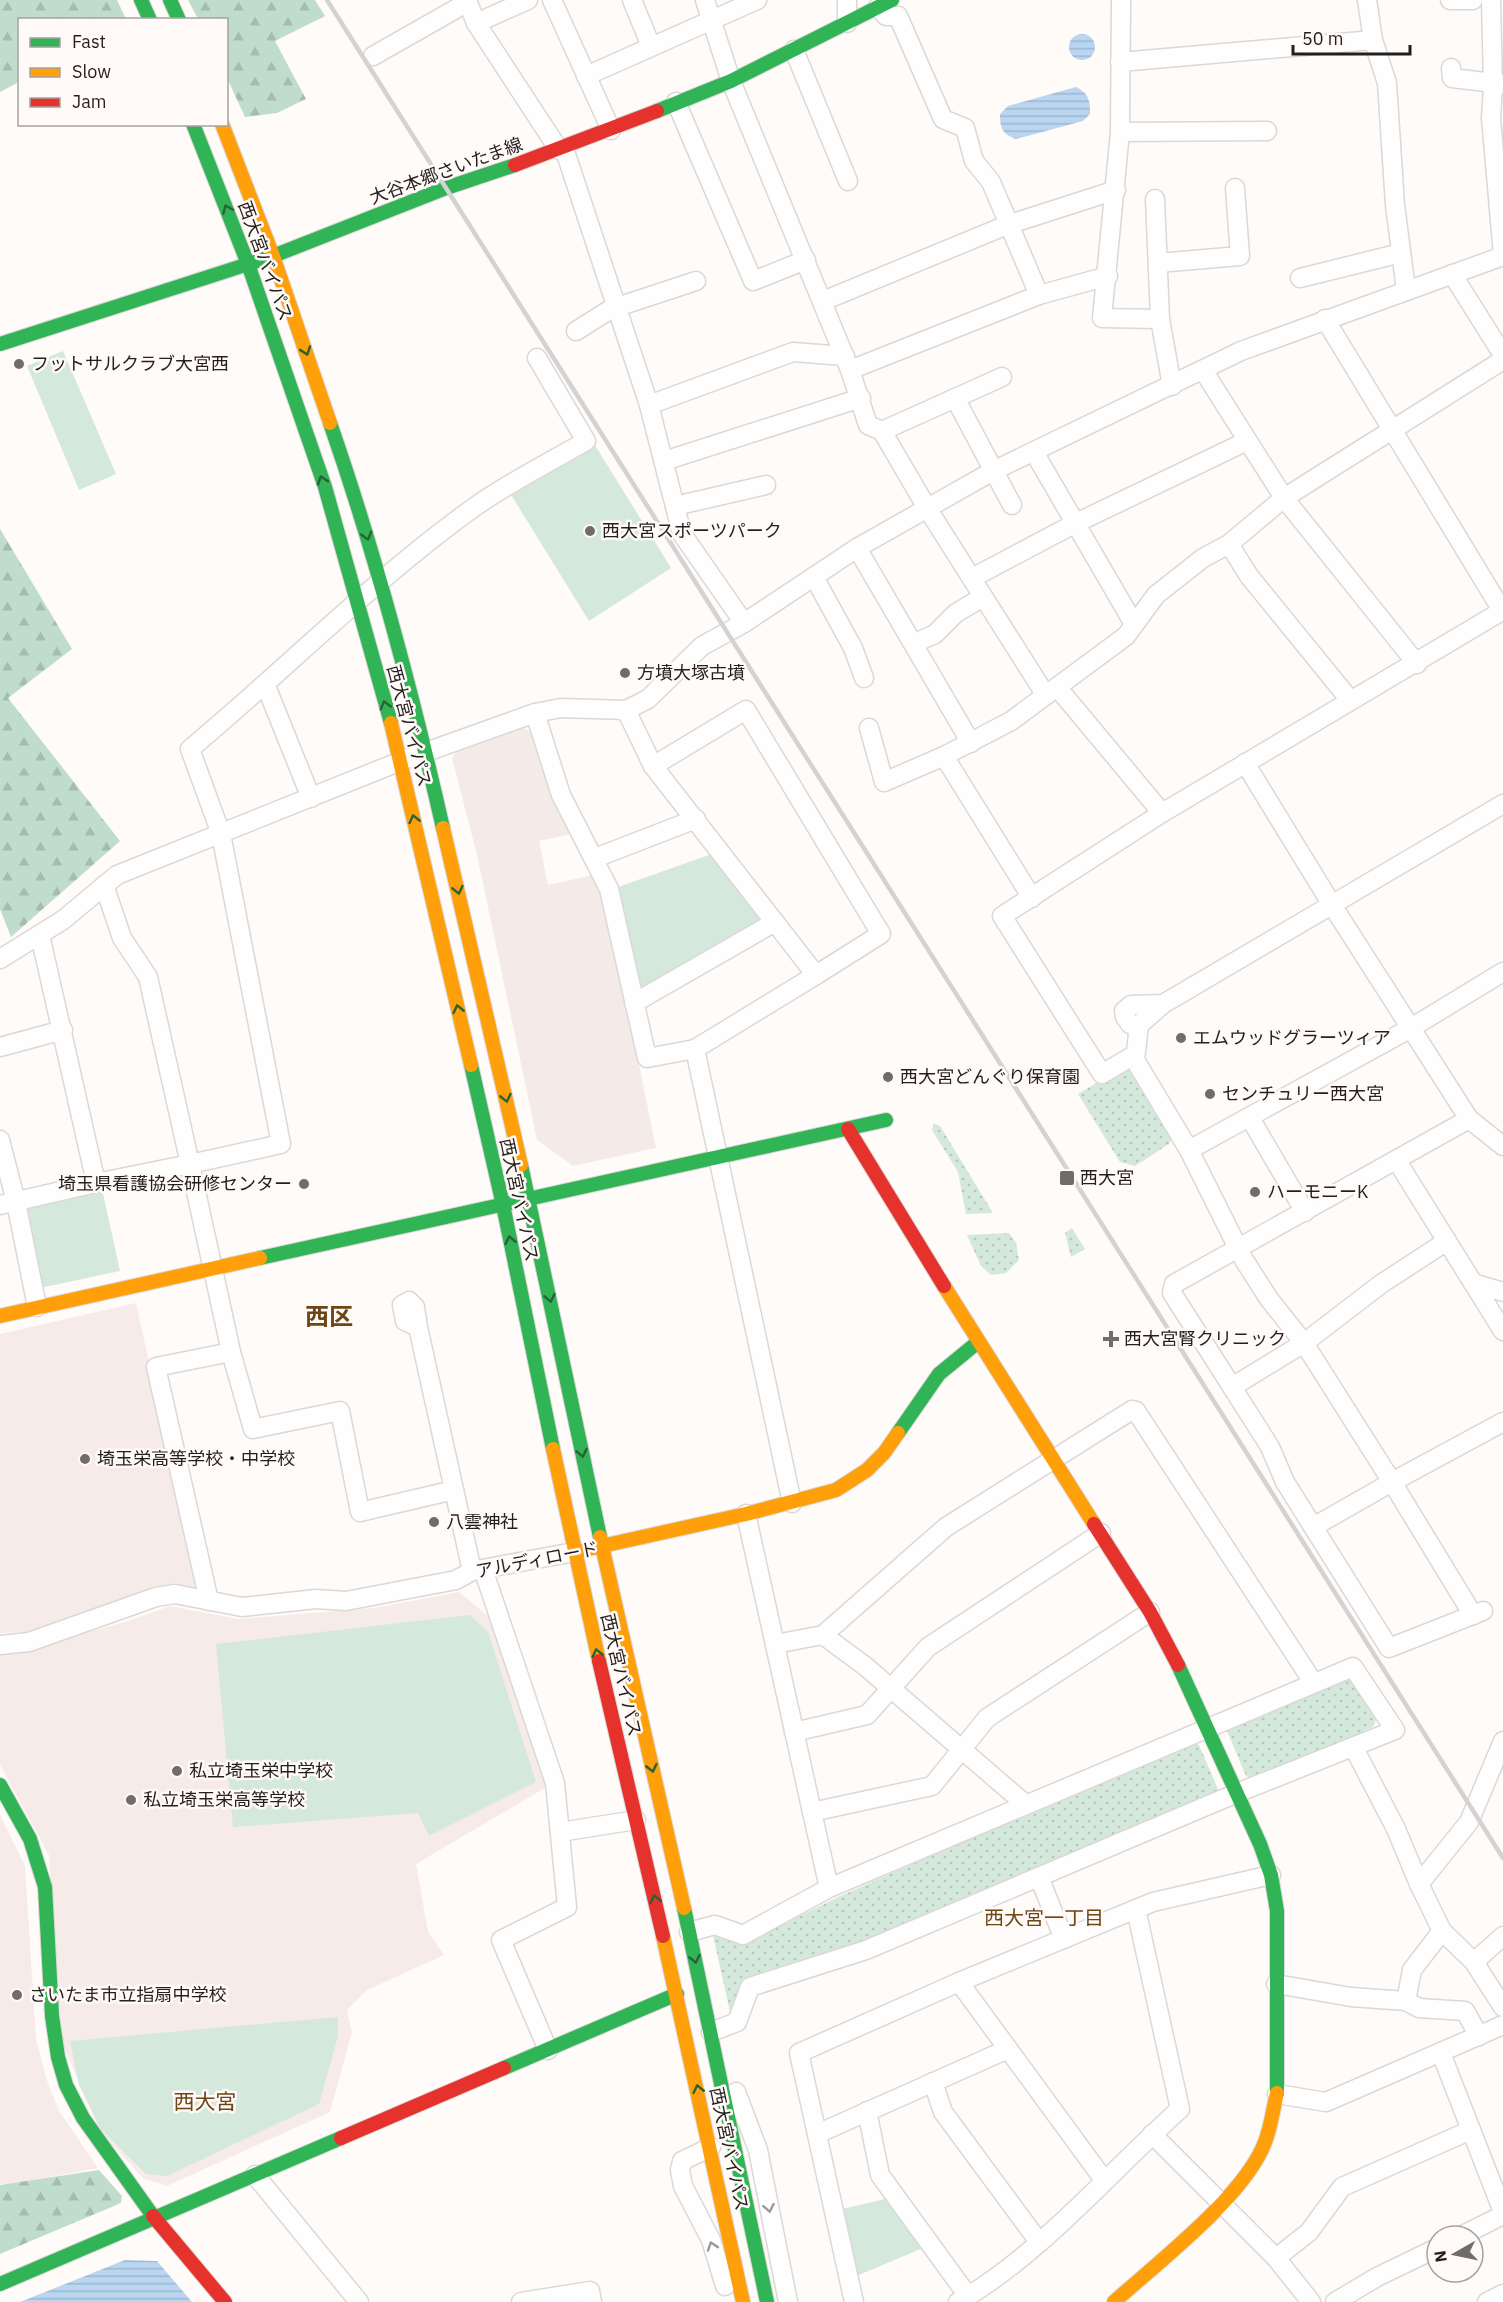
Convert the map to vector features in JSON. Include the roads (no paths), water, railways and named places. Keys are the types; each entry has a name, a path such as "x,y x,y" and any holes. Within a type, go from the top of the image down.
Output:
{"main road":[{"path":"141,0 149,18"},
{"path":"170,0 178,18"},
{"name":"大谷本郷さいたま線","path":"0,344 273,256 446,188 611,130 731,81 885,3"},
{"name":"西大宮バイパス","path":"194,126 248,264 325,487 401,761 503,1205 574,1552 677,1994 743,2302"},
{"name":"西大宮バイパス","path":"223,126 273,256 354,492 426,752 529,1200 602,1548 711,2032 767,2302"},
{"path":"0,1316 886,1120"},
{"path":"848,1129 978,1342 1150,1612 1180,1665 1271,1875 1277,1911 1277,2094 1265,2143 1250,2170 1223,2202 1114,2302"},
{"name":"アルディロード","path":"574,1552 602,1548 746,1514 836,1490 867,1470 884,1453 939,1374 978,1342"},
{"path":"0,1785 30,1839 45,1887 52,2016 58,2056 66,2085 83,2118 155,2218 225,2302"},
{"path":"0,2284 677,1994"}],"street":[{"path":"476,23 528,0"},
{"path":"552,0 611,130"},
{"path":"632,0 651,46"},
{"path":"705,0 713,19 731,81 823,301 861,398 868,424 882,432 983,597 1051,691 1162,813"},
{"path":"586,76 757,0"},
{"path":"847,0 847,23"},
{"path":"1121,0 1120,132 1108,276 1102,318 1160,319"},
{"path":"1367,0 1373,40 1387,83 1406,290"},
{"path":"1450,0 1473,0"},
{"path":"0,959 63,920 117,874 401,761 535,713 561,708 626,710 648,699 702,646 744,623 857,548 993,471 1241,351 1503,256 1491,118 1498,85 1491,0"},
{"path":"373,56 467,1 476,23 561,149 649,405 682,534 744,623"},
{"path":"885,3 885,16 898,16 943,119 965,128 974,161 991,182 1007,225 1039,295"},
{"path":"1120,62 1373,40"},
{"path":"794,50 849,182"},
{"path":"1451,68 1452,78 1498,85"},
{"path":"676,102 753,281 806,260"},
{"path":"1120,132 1267,131"},
{"path":"1158,263 1240,256 1235,188"},
{"path":"823,301 1007,225 1116,190"},
{"path":"1155,199 1160,319 1172,386"},
{"path":"1300,278 1401,253"},
{"path":"1452,274 1503,355"},
{"path":"649,405 793,352 847,363 1039,295 1108,276"},
{"path":"576,332 617,308 696,281"},
{"path":"1135,1060 1129,1058 1102,1074 1002,916 1162,813 1503,611 1325,319"},
{"path":"8,1204 280,1144 221,834 189,749 266,686 380,583 477,506 586,441 537,358"},
{"path":"870,728 884,782 944,756 1011,721 1126,636 1156,596 1203,558 1229,544 1284,498 1503,360"},
{"path":"1203,370 1284,498 1417,664"},
{"path":"882,432 1002,377"},
{"path":"664,461 861,398"},
{"path":"955,398 1012,505"},
{"path":"972,578 1074,524 1247,441"},
{"path":"1034,452 1134,624"},
{"path":"675,506 766,485"},
{"path":"1229,544 1250,576 1350,700"},
{"path":"857,548 915,643 971,743"},
{"path":"814,577 853,648 864,678"},
{"path":"915,643 935,634 956,613 983,597"},
{"path":"266,686 311,798"},
{"path":"626,710 653,766 816,975"},
{"path":"535,713 561,795 609,889 647,1058 695,1049 881,934 746,710 653,766"},
{"path":"944,756 1032,898"},
{"path":"1245,763 1332,905 1469,1119 1503,1146"},
{"path":"1469,1119 1397,1161 1237,1248 1174,1284 1172,1293 1270,1447 1285,1482 1389,1648 1478,1613 1304,1343 1269,1299 1237,1248 1189,1150 1135,1060 1139,1025 1163,1004 1503,804"},
{"path":"595,858 696,819"},
{"path":"104,885 122,938 148,977 231,1352 253,1429 340,1411 360,1512 454,1490"},
{"path":"634,1003 775,922"},
{"path":"40,935 96,1184"},
{"path":"1189,1150 1411,1028 1503,972"},
{"path":"0,1047 63,1030"},
{"path":"695,1049 792,1503"},
{"path":"1250,1118 1305,1212"},
{"path":"0,1140 8,1204 37,1307"},
{"path":"1397,1161 1503,1331"},
{"path":"1232,1387 1304,1343 1381,1284 1447,1241"},
{"path":"1473,1283 1503,1292"},
{"path":"418,1327 454,1490 477,1570 555,1783 567,1907 501,1940 548,2050"},
{"path":"209,1601 156,1367 231,1352"},
{"path":"775,1644 823,1635 946,1527 1132,1410 1136,1411 1313,1682"},
{"path":"1313,1527 1503,1422"},
{"path":"746,1514 829,1888"},
{"path":"794,1731 867,1715 928,1647 1101,1533"},
{"name":"アルディロード","path":"0,1645 29,1642 156,1598 175,1594 242,1607 316,1599 346,1602 456,1580 477,1570 574,1552"},
{"path":"812,1812 932,1786 987,1718 1150,1612"},
{"path":"823,1635 890,1688 1025,1804"},
{"path":"689,1932 715,1925 743,1935 829,1888 1353,1667 1395,1730 1237,1793 866,1950 750,1987 737,2022 711,2032"},
{"path":"1419,1884 1469,1822 1503,1741"},
{"path":"1354,1748 1396,1828 1419,1884 1442,1931 1474,1962 1503,2007"},
{"path":"560,1832 636,1820"},
{"path":"854,2302 799,2053 959,1982 1154,1902 1271,1875"},
{"path":"1039,1876 1064,1939"},
{"path":"867,2111 880,2175 963,2299 1039,2242 1180,2109 1136,1909"},
{"path":"1406,2001 1412,1970 1442,1931"},
{"path":"1474,1962 1503,1936"},
{"path":"959,1982 1104,2180"},
{"path":"1276,1984 1350,1997 1406,2001 1419,2008 1465,2011 1479,2036"},
{"path":"1277,2094 1326,2102 1503,2025"},
{"path":"817,2134 1008,2049"},
{"path":"1441,2053 1471,2130 1495,2167 1503,2214 1484,2224"},
{"path":"717,2062 730,2074 758,2150 788,2302"},
{"path":"933,2082 943,2112 1039,2242"},
{"path":"1276,2258 1309,2232 1342,2187 1471,2130"},
{"path":"1152,2134 1223,2202 1276,2258 1311,2302"},
{"path":"711,2146 682,2161 681,2179 711,2240 730,2302"},
{"path":"255,2175 359,2302"},
{"path":"1335,2302 1377,2277 1425,2254"},
{"path":"521,2302 590,2291 592,2302"},
{"path":"1487,2302 1503,2294"}],"water":[{"path":"1082,34 1091,38 1095,47 1091,56 1082,60 1073,56 1069,47 1073,38"},
{"path":"1076,87 1084,92 1089,101 1090,114 1083,121 1016,139 1003,130 1000,114 1008,106"},
{"path":"125,2260 157,2261 192,2302 20,2302"}],"railway":[{"path":"327,0 1503,1858"}],"place":[{"name":"フットサルクラブ大宮西","path":"19,364"},
{"name":"西大宮スポーツパーク","path":"590,531"},
{"name":"方墳大塚古墳","path":"625,673"},
{"name":"エムウッドグラーツィア","path":"1181,1038"},
{"name":"西大宮どんぐり保育園","path":"888,1077"},
{"name":"センチュリー西大宮","path":"1210,1094"},
{"name":"西大宮","path":"1067,1178"},
{"name":"埼玉県看護協会研修センター","path":"304,1184"},
{"name":"ハーモニーK","path":"1255,1192"},
{"name":"西大宮腎クリニック","path":"1111,1339"},
{"name":"埼玉栄高等学校・中学校","path":"85,1459"},
{"name":"八雲神社","path":"434,1522"},
{"name":"私立埼玉栄中学校","path":"177,1771"},
{"name":"私立埼玉栄高等学校","path":"131,1800"},
{"name":"さいたま市立指扇中学校","path":"17,1995"}],"district":[{"name":"西区","path":"329,1317"},
{"name":"西大宮一丁目","path":"1044,1918"},
{"name":"西大宮","path":"205,2102"}]}
